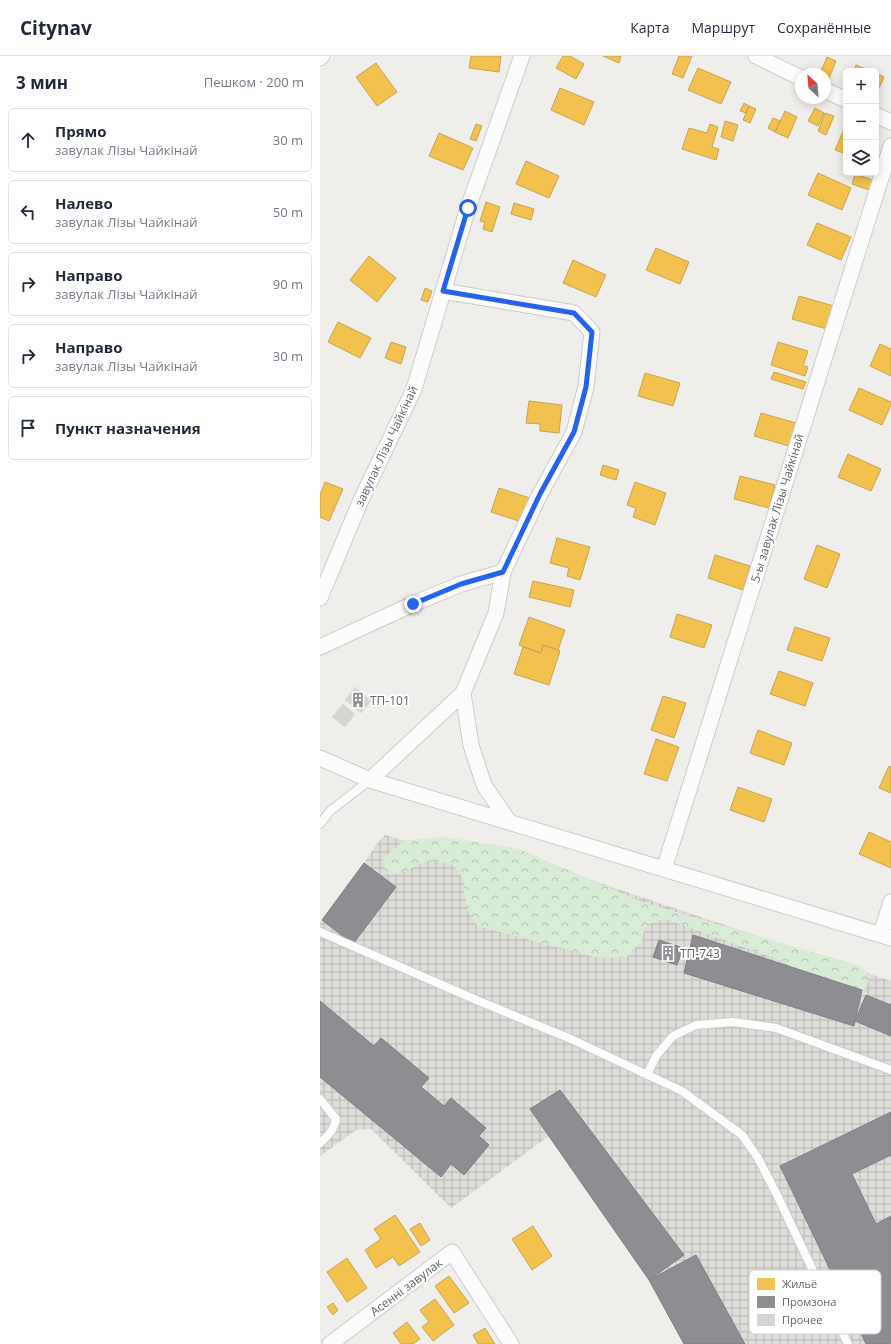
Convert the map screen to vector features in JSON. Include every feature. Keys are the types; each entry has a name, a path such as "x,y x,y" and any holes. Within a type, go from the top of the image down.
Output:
{"street":[{"name":"завулак Лізы Чайкінай","path":"320,598 361,500 414,389 468,208 522,56"},
{"path":"756,56 795,75"},
{"path":"831,93 843,99"},
{"path":"879,116 891,122"},
{"name":"5-ы завулак Лізы Чайкінай","path":"664,869 891,146"},
{"path":"370,780 463,693 496,613 503,572 540,494 574,432 586,387 592,332 574,313 443,291"},
{"path":"320,647 413,604 454,587 503,572"},
{"path":"463,693 471,745 484,785 509,822"},
{"path":"320,758 370,780 886,936 891,902"},
{"name":"Асенні завулак","path":"330,1344 452,1252 511,1344"}],"lane":[{"path":"320,824 330,811 370,780"},
{"path":"320,932 481,1002 571,1039 682,1091 742,1135 758,1158 813,1270"},
{"path":"647,1075 656,1056 673,1036 696,1025 733,1022 776,1028 891,1070"},
{"path":"320,1099 336,1119 334,1128 320,1143"},
{"path":"843,1334 848,1344"}],"shaded area":[{"path":"385,835 526,874 543,864 891,981 891,1344 684,1344 649,1280 549,1136 451,1208 371,1129 356,1130 320,1156 320,923 378,842"}],"green space":[{"path":"445,837 519,849 645,903 861,966 870,977 865,989 848,992 814,982 782,961 665,919 646,925 641,942 627,957 598,958 477,926 468,911 464,893 464,880 453,865 430,860 399,874 386,873 383,859 403,841"}],"building: Жильё":[{"path":"471,56 501,56 499,72 469,68"},
{"path":"563,56 570,56 584,64 576,79 556,68"},
{"path":"603,56 621,56 619,63"},
{"path":"679,56 692,56 683,78 672,74"},
{"path":"827,57 836,61 831,74 831,68 822,68"},
{"path":"376,63 397,92 377,106 356,77"},
{"path":"856,65 863,68 855,68"},
{"path":"698,68 731,82 721,104 688,90"},
{"path":"879,74 884,77 879,88"},
{"path":"560,88 594,102 584,125 551,110"},
{"path":"744,103 749,106 746,113 740,111"},
{"path":"749,106 756,109 750,123 743,120"},
{"path":"815,108 824,113 818,126 808,121"},
{"path":"785,111 797,117 788,138 775,132"},
{"path":"825,113 834,116 826,135 818,131"},
{"path":"773,118 780,121 775,132 768,128"},
{"path":"725,121 738,125 733,141 721,137"},
{"path":"476,124 482,126 476,141 470,139"},
{"path":"710,124 718,127 712,147 719,149 716,160 682,149 689,128 707,133"},
{"path":"843,132 843,153 835,150"},
{"path":"439,133 473,148 463,170 429,156"},
{"path":"526,161 559,176 549,198 516,184"},
{"path":"818,173 851,188 842,210 808,195"},
{"path":"854,176 861,176 876,181 872,191 852,184"},
{"path":"486,202 500,207 492,232 483,229 485,222 480,221"},
{"path":"514,203 534,209 531,220 511,214"},
{"path":"817,223 851,237 841,260 807,245"},
{"path":"656,248 689,262 680,284 646,270"},
{"path":"369,256 396,278 377,302 350,280"},
{"path":"573,260 606,275 596,297 563,283"},
{"path":"425,288 432,291 428,302 421,300"},
{"path":"799,296 834,306 827,329 792,319"},
{"path":"338,322 371,338 360,358 328,342"},
{"path":"391,342 406,347 401,364 385,358"},
{"path":"778,342 808,351 803,366 808,367 805,376 771,365"},
{"path":"880,344 891,349 891,376 870,366"},
{"path":"774,372 806,382 803,389 771,379"},
{"path":"645,373 680,383 673,406 638,396"},
{"path":"859,388 891,402 882,425 849,410"},
{"path":"529,401 562,405 559,433 540,431 540,424 526,423"},
{"path":"761,413 796,423 789,446 754,436"},
{"path":"848,454 881,469 871,491 838,477"},
{"path":"603,465 619,470 616,480 600,475"},
{"path":"740,476 775,485 769,508 734,499"},
{"path":"325,482 343,489 329,521 320,517 320,495"},
{"path":"635,482 666,493 655,525 633,517 636,508 627,505"},
{"path":"499,488 530,498 522,522 491,512"},
{"path":"557,538 590,547 580,580 567,576 569,568 550,563"},
{"path":"817,545 840,554 827,588 804,579"},
{"path":"715,555 750,566 743,590 708,578"},
{"path":"533,581 574,590 570,607 529,597"},
{"path":"677,614 712,625 704,648 670,637"},
{"path":"529,617 565,630 558,650 543,645 541,653 519,645"},
{"path":"795,627 830,638 822,661 787,650"},
{"path":"543,645 560,651 549,685 514,674 523,647 541,653"},
{"path":"779,671 813,683 805,706 770,694"},
{"path":"663,696 686,703 674,738 651,730"},
{"path":"758,730 792,743 784,765 750,753"},
{"path":"656,739 679,747 667,781 644,774"},
{"path":"889,766 891,767 891,793 879,788"},
{"path":"738,787 772,799 764,822 730,810"},
{"path":"869,832 891,842 891,868 859,854"},
{"path":"395,1215 420,1252 399,1266 393,1257 376,1268 365,1250 381,1239 374,1229"},
{"path":"420,1223 430,1240 421,1246 410,1229"},
{"path":"533,1226 552,1256 532,1270 512,1239"},
{"path":"347,1258 367,1288 347,1302 327,1272"},
{"path":"449,1276 469,1303 454,1313 435,1286"},
{"path":"435,1299 454,1325 433,1341 422,1327 429,1322 420,1310"},
{"path":"333,1303 338,1310 333,1315 327,1307"},
{"path":"407,1322 420,1339 413,1344 401,1344 393,1333"},
{"path":"485,1328 495,1344 478,1344 473,1335"}],"building: Промзона":[{"path":"364,863 396,887 353,944 322,920"},
{"path":"693,935 862,990 854,1026 684,973"},
{"name":"ТП-743","path":"659,940 683,948 677,965 653,957"},
{"path":"866,995 891,1005 891,1036 855,1021"},
{"path":"320,1001 374,1046 381,1038 429,1078 421,1087 444,1106 451,1098 486,1128 479,1136 489,1145 464,1175 451,1164 441,1177 320,1077"},
{"path":"560,1090 684,1255 649,1280 530,1109"},
{"path":"891,1112 891,1155 852,1174 876,1224 891,1216 891,1344 866,1344 861,1334 881,1334 881,1270 830,1270 780,1166"},
{"path":"696,1255 745,1344 684,1344 649,1280"}],"building: Прочее":[{"name":"ТП-101","path":"355,687 371,701 361,713 345,700"},
{"path":"343,704 355,714 345,727 332,717"}],"place":[{"name":"ТП-101","path":"358,700"},
{"name":"ТП-743","path":"668,953"}],"route":[{"path":"413,604 461,584 503,572 540,494 574,432 586,387 592,332 574,313 443,291 468,208"}]}
